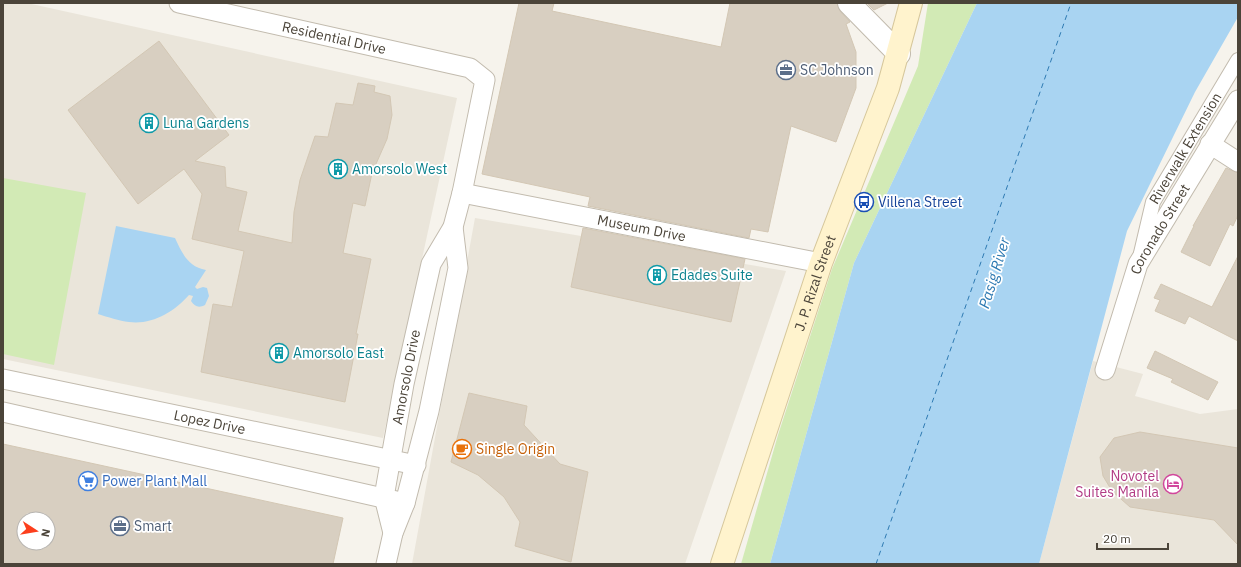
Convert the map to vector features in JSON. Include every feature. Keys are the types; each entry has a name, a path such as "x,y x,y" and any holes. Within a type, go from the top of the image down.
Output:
{"main road":[{"name":"J. P. Rizal Street","path":"722,564 821,263 888,88 911,3"}],"street":[{"name":"Residential Drive","path":"179,3 470,68 485,80"},
{"path":"849,3 898,54"},
{"name":"Riverwalk Extension","path":"1138,264 1153,202 1238,60"},
{"name":"Amorsolo Drive","path":"393,533 384,497 389,459 404,384 431,264 454,227 485,80"},
{"name":"Coronado Street","path":"1105,370 1138,264 1238,100"},
{"path":"1210,144 1238,162"},
{"name":"Museum Drive","path":"462,193 821,263"},
{"name":"Amorsolo Drive","path":"386,564 393,533 405,503 416,465 429,411 458,268 454,227"},
{"name":"Lopez Drive","path":"3,379 416,465"},
{"path":"3,412 384,497 405,503"}],"shaded area":[{"path":"3,3 27,3 457,98 383,438 3,359"},
{"path":"475,218 786,271 685,564 412,564"},
{"path":"1093,361 1143,374 1135,396 1200,414 1238,409 1238,564 1039,564"}],"green space":[{"path":"928,3 977,3 854,263 770,564 741,564 778,435 832,269 918,66"},
{"path":"3,178 86,193 54,365 3,354"}],"water":[{"name":"Pasig River","path":"977,3 1238,3 1238,17 1195,92 1127,231 1039,564 770,564 854,263"},
{"path":"116,226 175,238 183,254 190,263 206,270 195,287 197,289 203,287 207,288 209,296 205,305 199,307 194,305 191,301 193,296 189,295 177,307 162,316 138,322 121,321 98,314"}],"building":[{"path":"519,3 554,3 552,11 721,47 730,3 837,3 840,11 850,22 846,24 856,52 856,88 836,142 791,126 768,232 751,229 749,238 588,206 590,197 482,174"},
{"path":"867,3 888,3 874,10"},
{"path":"159,41 229,135 195,161 225,167 226,187 247,192 238,231 292,243 294,212 300,180 315,136 328,137 336,103 353,105 358,83 375,86 374,92 390,96 392,115 387,139 372,173 365,206 353,203 343,253 371,259 356,334 358,334 345,402 201,372 213,304 232,307 244,251 192,239 202,194 184,169 138,204 68,110"},
{"path":"1226,168 1238,173 1238,215 1233,226 1230,224 1210,266 1181,252 1193,226"},
{"name":"Edades Suite","path":"583,228 745,259 731,322 571,287"},
{"path":"1238,256 1238,341 1189,316 1185,324 1155,311 1160,300 1154,298 1161,284 1212,307"},
{"path":"1155,351 1218,382 1208,400 1171,382 1173,379 1147,368"},
{"path":"469,393 527,406 524,425 560,464 588,472 571,562 515,546 520,522 504,497 478,475 451,462"},
{"name":"Novotel Suites Manila","path":"1140,432 1238,448 1238,545 1214,520 1130,507 1112,491 1103,476 1100,457 1114,438"},
{"name":"Power Plant Mall","path":"3,444 343,518 333,564 3,564"}],"ferry route":[{"path":"876,564 1071,3"}],"place":[{"name":"SC Johnson","path":"786,70"},
{"name":"Luna Gardens","path":"149,123"},
{"name":"Amorsolo West","path":"338,169"},
{"name":"Villena Street","path":"864,202"},
{"name":"Edades Suite","path":"657,275"},
{"name":"Amorsolo East","path":"279,353"},
{"name":"Single Origin","path":"462,449"},
{"name":"Power Plant Mall","path":"88,481"},
{"name":"Novotel Suites Manila","path":"1173,484"},
{"name":"Smart","path":"120,526"}]}
